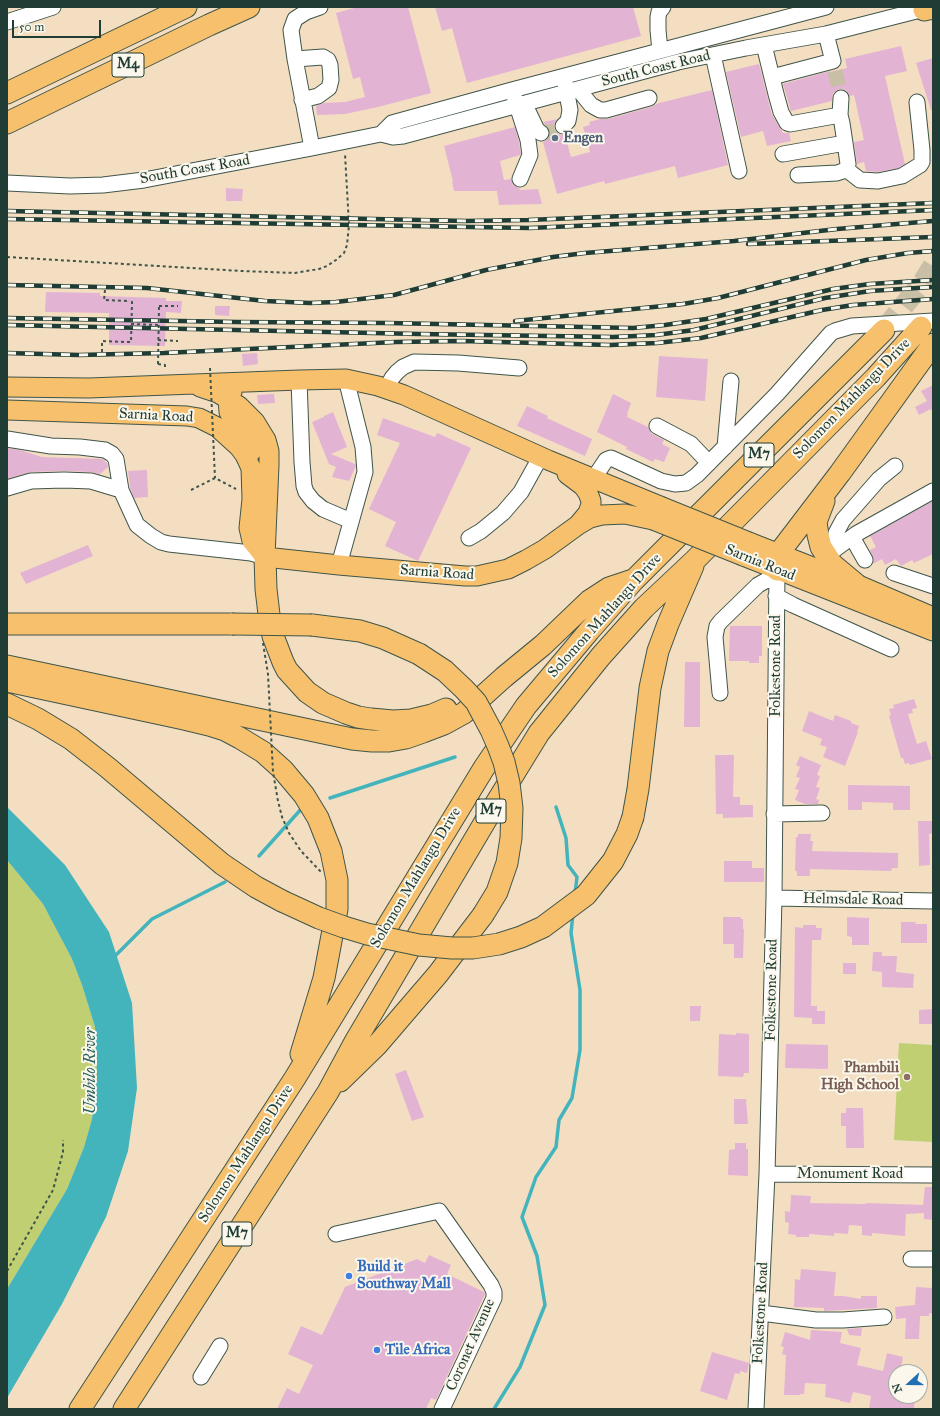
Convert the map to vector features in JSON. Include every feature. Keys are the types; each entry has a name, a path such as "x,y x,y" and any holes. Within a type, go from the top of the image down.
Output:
{"highway":[{"name":"M4","path":"7,93 186,7"},
{"name":"M4","path":"7,123 249,7"},
{"name":"Solomon Mahlangu Drive","path":"80,1409 295,1078 448,825 526,706 589,630 634,580 884,330"},
{"name":"Solomon Mahlangu Drive","path":"124,1409 328,1092 360,1033 539,733 601,656 644,608 695,560 876,377 929,331"},
{"path":"777,575 929,331"},
{"path":"840,473 821,506 816,522 819,541 830,553 837,569 856,584"},
{"path":"265,557 266,590 270,623 280,657 287,670 307,692 323,703 358,717 393,721 411,720 432,715 444,710 504,677"},
{"path":"7,704 38,719 71,739 107,767 222,864 256,887 282,901 319,918 344,927 367,934 419,945 473,948 499,944 520,937 542,927 586,895 613,861 627,834 633,817 638,788 650,688 658,651 695,560"},
{"path":"7,666 344,738 390,741 406,738 454,720 464,714 504,677 543,645 597,595 609,588 634,580"},
{"path":"7,624 232,624 326,626 371,635 401,645 419,654 445,671 476,702 498,746 509,783 512,816 511,838 507,863 497,892 483,915 438,974 377,1045 328,1092"},
{"path":"7,681 184,719 224,730 263,752 283,770 304,795 318,818 331,851 337,880 337,909 324,978 305,1037 295,1078"}],"main road":[{"name":"Sarnia Road","path":"7,387 89,388 346,379 386,389 404,395 544,458 594,478 656,513 746,549 777,575 933,631"},
{"path":"238,383 228,399 228,407 231,415 244,433 248,442 251,453 251,468"},
{"path":"189,385 212,391 239,406 255,422 266,440 269,451 265,557"},
{"name":"Sarnia Road","path":"7,410 175,415 199,418 217,427 226,434 245,455 251,468 252,500 249,528 254,544 265,557 465,576 488,574 508,569 526,560 545,549 590,518 614,514 656,513"},
{"path":"544,458 584,486 590,496 591,504 588,513 578,525"},
{"name":"Sarnia Road","path":"777,575 856,584 933,617"}],"street":[{"path":"7,22 52,7"},
{"path":"312,148 291,34 293,21 306,12 320,7"},
{"path":"662,7 659,12 658,21 667,49 678,62"},
{"name":"South Coast Road","path":"382,134 392,123 742,29 799,10 826,7"},
{"name":"South Coast Road","path":"7,183 49,186 104,185 188,172 382,134 397,137 678,62 826,34 930,8"},
{"path":"742,29 746,48"},
{"path":"772,77 834,66 826,34"},
{"path":"764,45 781,112 787,123 790,124 840,115"},
{"path":"713,55 739,171"},
{"path":"295,59 322,57 328,60 330,65 331,80 329,88 320,94 302,100"},
{"path":"563,76 573,90 591,105 600,110 606,110 649,98"},
{"path":"512,90 520,105 537,130 541,133"},
{"path":"563,126 568,121 573,90"},
{"path":"798,175 837,173 846,169 848,164 840,115 841,98"},
{"path":"846,169 860,180 878,181 902,176 920,165 922,162 922,150 917,102"},
{"path":"463,103 468,119"},
{"path":"520,105 530,155 520,179"},
{"path":"426,114 431,129"},
{"path":"783,154 845,143"},
{"path":"594,478 606,460 611,458 661,480 675,484 686,483 709,463 777,394 831,333 852,326 929,331"},
{"path":"386,389 392,378 403,367 414,362 458,363 518,368"},
{"path":"339,565 364,478 365,460 346,379"},
{"path":"299,380 304,486 306,492 312,501 323,509 351,521"},
{"path":"725,447 731,381"},
{"path":"657,426 691,444 709,463"},
{"path":"7,439 43,446 105,450 112,454 116,459 121,490 137,525 161,542 265,557"},
{"path":"469,538 481,531 503,513 521,492 544,458"},
{"path":"830,553 836,533 843,520 879,479 895,466"},
{"path":"7,488 31,481 64,480 91,482 121,490"},
{"path":"830,553 878,521 933,491"},
{"path":"852,537 865,560"},
{"path":"894,573 933,586"},
{"path":"720,693 715,637 717,626 758,585 777,575 793,605 891,649"},
{"name":"Folkestone Road","path":"756,1409 767,1174 774,898 777,575"},
{"path":"774,814 822,813"},
{"name":"Helmsdale Road","path":"774,898 933,901"},
{"name":"Monument Road","path":"767,1174 933,1175"},
{"name":"Coronet Avenue","path":"336,1234 438,1211 492,1286 494,1298 442,1409"},
{"path":"911,1259 933,1259"},
{"path":"761,1313 816,1320 884,1317"},
{"path":"201,1377 220,1346"}],"path":[{"path":"7,257 242,271 295,272 319,269 332,263 344,253 349,236 349,211 344,142"},
{"path":"102,352 102,341 131,342 132,302 104,300 105,290"},
{"path":"165,364 158,364 159,306 178,306"},
{"path":"131,324 159,325"},
{"path":"158,340 178,341"},
{"path":"210,368 215,478"},
{"path":"191,490 215,478"},
{"path":"215,478 234,487 252,500"},
{"path":"263,643 268,674 274,772 279,806 289,833 301,851 322,873"},
{"path":"7,1271 53,1190 63,1152 63,1140"}],"green space":[{"path":"7,860 43,904 72,959 95,1027 97,1077 92,1119 84,1147 67,1189 7,1289"},
{"path":"899,1043 933,1045 933,1142 894,1140"}],"water":[{"path":"7,807 65,865 109,932 132,1003 137,1088 128,1151 106,1217 62,1304 7,1398 7,1289 67,1189 84,1147 92,1119 97,1077 95,1027 72,959 43,904 7,860"}],"building":[{"path":"358,7 408,7 431,93 345,114 317,115 316,106 324,103 345,102 365,97 360,77 353,79 336,13"},
{"path":"435,7 633,7 641,36 467,83 452,28 442,31"},
{"path":"901,46 907,71 885,76 905,164 899,168 877,172 866,171 864,162 857,164 854,142 864,140 854,95 850,96 846,90 837,90 833,93 832,101 791,111 783,84 830,71 847,68 845,59"},
{"path":"933,58 933,110 931,110 916,63"},
{"path":"759,64 772,115 783,133 789,133 791,141 767,146 763,131 741,137 726,72"},
{"path":"712,90 728,165 678,178 675,166 605,184 604,181 557,194 543,142 550,134 543,122 558,119 554,123 554,129 560,135 565,135 571,157 590,152 583,127 590,125 589,122 600,119 608,119 651,107 659,103"},
{"path":"515,127 521,154 500,161 504,180 511,179 513,185 520,190 538,189 542,204 499,205 497,191 454,191 444,146"},
{"path":"226,188 243,189 242,201 226,201"},
{"path":"46,292 100,293 100,296 166,298 166,301 182,301 181,313 166,312 165,346 109,345 109,313 45,312"},
{"path":"215,306 230,306 229,316 215,315"},
{"path":"257,353 258,364 243,366 242,354"},
{"path":"659,356 708,359 705,401 656,397"},
{"path":"933,385 933,414 931,409 919,415 915,407 927,401 921,391"},
{"path":"274,394 275,403 258,404 257,395"},
{"path":"613,394 631,403 627,417 648,427 652,434 664,440 662,444 670,448 664,462 655,459 653,462 626,449 627,447 597,432"},
{"path":"527,406 548,416 547,418 592,439 585,456 517,426"},
{"path":"333,412 347,447 331,454 355,464 356,466 349,481 332,477 336,467 329,464 312,422"},
{"path":"383,418 435,437 437,433 471,448 418,561 385,546 396,522 369,509 400,443 377,435"},
{"path":"7,448 20,450 42,457 102,459 107,463 108,467 100,474 91,472 64,471 31,472 7,479"},
{"path":"147,470 148,497 134,498 130,487 128,471"},
{"path":"933,501 933,554 914,563 912,560 901,566 896,559 885,565 882,559 873,564 874,560 870,550 876,547 870,536"},
{"path":"88,545 93,556 26,584 20,573"},
{"path":"730,626 762,626 762,656 759,656 759,663 749,663 749,661 729,661"},
{"path":"685,662 700,662 700,727 684,727"},
{"path":"914,699 917,708 912,709 913,713 908,714 917,744 926,741 932,759 910,765 909,763 905,764 903,758 901,758 889,716 891,715 889,709 894,708 893,705"},
{"path":"809,711 833,721 835,715 851,721 851,723 859,726 845,766 823,757 827,747 820,745 822,739 802,731"},
{"path":"715,755 734,755 733,797 740,797 740,805 753,805 753,817 723,818 723,814 716,814"},
{"path":"800,756 821,765 817,775 820,776 816,787 820,788 816,799 819,800 818,804 805,804 795,800 799,790 795,789 800,778 796,777 800,767 796,765"},
{"path":"848,785 910,786 910,810 893,810 893,803 862,802 862,810 848,810"},
{"path":"918,821 933,821 933,833 929,834 930,865 919,866"},
{"path":"798,834 811,834 810,841 813,841 812,851 898,853 898,868 892,868 891,871 810,869 810,876 797,876 797,871 795,871 796,837 798,837"},
{"path":"724,861 752,861 752,868 764,868 764,882 724,882"},
{"path":"723,917 741,917 741,919 743,919 743,958 734,958 734,944 723,944"},
{"path":"847,917 869,918 869,945 852,945 852,937 847,936"},
{"path":"901,922 927,924 927,943 901,943"},
{"path":"803,925 816,925 816,928 822,928 821,940 812,940 811,1006 817,1006 817,1011 825,1011 825,1024 812,1024 812,1018 794,1017 795,927 803,928"},
{"path":"873,952 882,952 882,956 897,956 896,972 914,974 913,988 882,987 882,972 872,971"},
{"path":"843,963 856,963 856,974 843,974"},
{"path":"690,1006 701,1006 700,1021 690,1021"},
{"path":"933,1009 933,1024 919,1024 919,1010"},
{"path":"736,1033 749,1034 749,1073 744,1073 743,1077 718,1076 719,1034 736,1035"},
{"path":"786,1044 828,1045 828,1068 785,1068"},
{"path":"406,1070 424,1117 412,1121 395,1074"},
{"path":"734,1099 746,1099 748,1124 734,1124"},
{"path":"846,1108 863,1108 864,1148 846,1148 846,1126 841,1126 841,1113 846,1113"},
{"path":"735,1143 746,1143 746,1149 748,1149 748,1176 728,1175 729,1150 735,1149"},
{"path":"925,1187 933,1187 933,1220 924,1219 924,1213 906,1214 905,1236 872,1233 872,1236 862,1235 862,1226 849,1225 848,1234 834,1233 834,1236 809,1234 809,1237 796,1237 796,1235 788,1234 789,1223 785,1222 785,1211 790,1212 791,1195 811,1196 810,1203 923,1205"},
{"path":"429,1255 451,1265 447,1274 484,1292 485,1294 436,1400 431,1398 426,1409 277,1409 287,1388 299,1394 313,1365 288,1354 301,1326 322,1335 345,1287 417,1259 425,1263"},
{"path":"801,1269 836,1272 834,1296 861,1299 861,1296 877,1296 877,1308 824,1311 824,1308 794,1307 795,1279 800,1280"},
{"path":"916,1287 933,1288 933,1314 929,1313 929,1316 920,1316 919,1339 905,1339 906,1318 896,1319 895,1307 915,1305"},
{"path":"862,1328 861,1336 849,1335 847,1329"},
{"path":"811,1330 842,1332 840,1343 861,1348 857,1365 883,1371 887,1353 903,1357 902,1364 888,1364 888,1404 914,1404 914,1409 869,1409 871,1396 853,1392 850,1403 825,1397 826,1384 805,1383 804,1394 784,1395 786,1355 782,1354 784,1347 781,1346 785,1332 810,1340"},
{"path":"712,1352 749,1363 747,1373 740,1371 740,1374 735,1373 727,1400 700,1391"}],"waterway":[{"path":"330,798 455,757"},
{"path":"259,856 303,807"},
{"path":"556,807 566,838 568,865 577,877 575,894"},
{"path":"114,957 152,919 225,882"},
{"path":"494,1409 520,1367 545,1305 537,1256 522,1217 536,1177 556,1147 559,1120 572,1098 580,1050 580,990 571,933 573,914"}],"tunnel":[{"path":"835,71 841,98"},
{"path":"541,133 552,132 563,126"},
{"path":"884,330 923,282 933,266"}],"railway":[{"path":"7,211 466,221 528,220 933,203"},
{"path":"7,219 530,228 933,210"},
{"path":"7,285 147,288 265,301 310,303 336,302 394,295 486,270 553,257 933,221"},
{"path":"748,244 933,237"},
{"path":"515,321 683,304 718,298 866,260 908,253 933,251"},
{"path":"7,318 633,328 706,319 833,289 870,284 933,280"},
{"path":"7,325 613,337 656,335 694,330 825,298 870,291 933,287"},
{"path":"7,353 79,355 164,353 396,342 462,341 610,345 657,343 701,338 822,310 853,305 933,299"}],"place":[{"name":"Engen","path":"555,138"},
{"name":"Phambili High School","path":"907,1077"},
{"name":"Build it Southway Mall","path":"349,1276"},
{"name":"Tile Africa","path":"377,1350"}],"water label":[{"name":"Umbilo River","path":"91,1071"}]}
